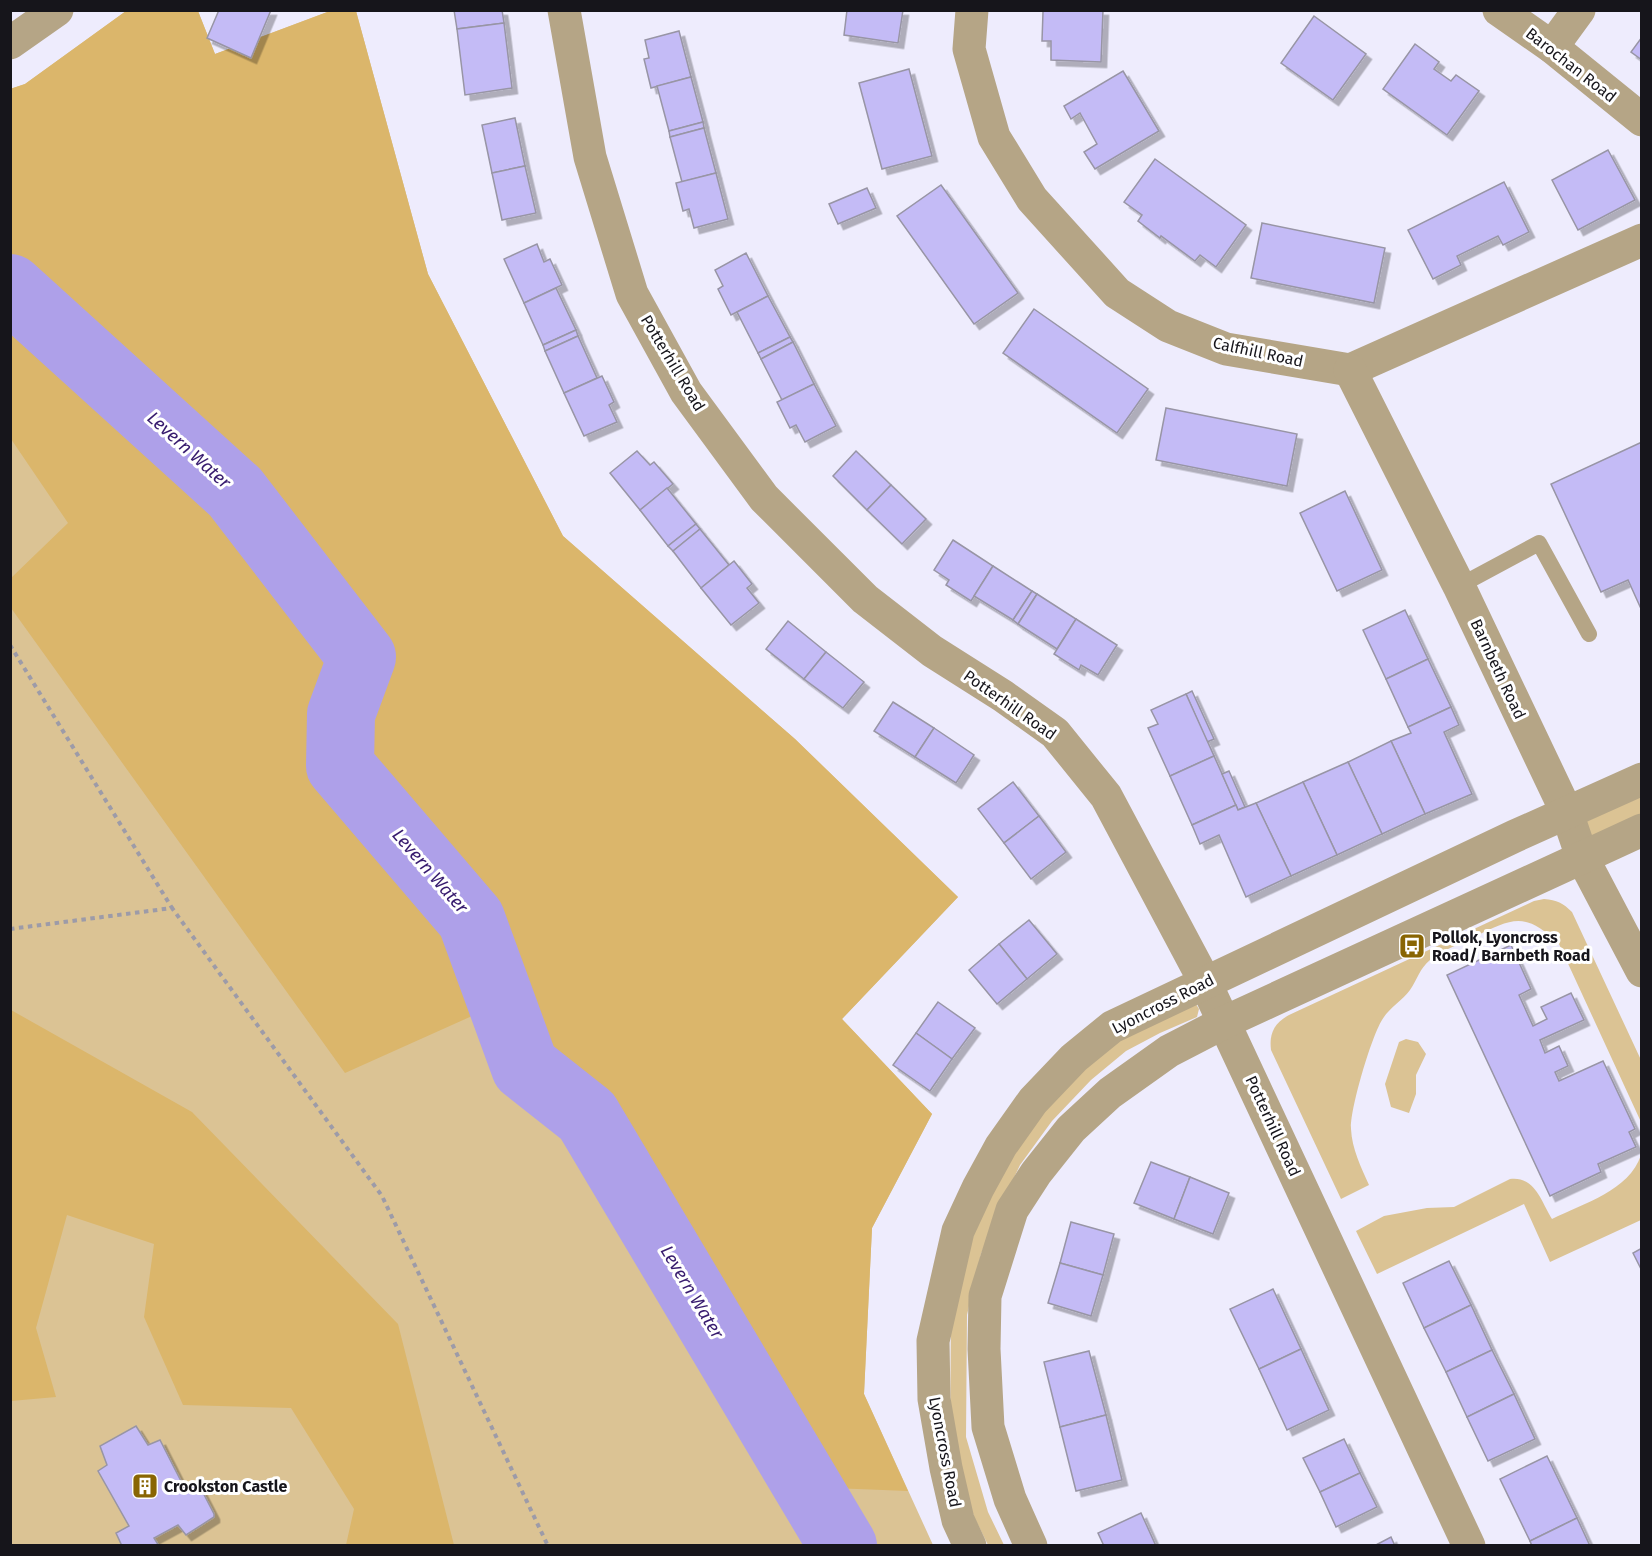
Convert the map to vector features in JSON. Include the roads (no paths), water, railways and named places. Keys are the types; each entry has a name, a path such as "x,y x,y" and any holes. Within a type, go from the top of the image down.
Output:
{"street":[{"path":"10,43 57,10"},
{"name":"Potterhill Road","path":"564,10 590,157 632,294 686,392 764,498 865,599 932,651 1003,696 1055,733 1106,796 1225,1022 1469,1545"},
{"name":"Calfhill Road","path":"972,10 969,49 994,137 1032,199 1117,293 1168,327 1226,348 1350,370"},
{"name":"Barochan Road","path":"1499,10 1551,48 1641,120"},
{"path":"1551,48 1579,10"},
{"path":"1350,370 1641,240"},
{"name":"Barnbeth Road","path":"1350,370 1458,586 1567,813 1582,857 1641,971"},
{"name":"Lyoncross Road","path":"970,1545 956,1510 946,1468 934,1398 933,1341 958,1231 1001,1146 1033,1101 1074,1058 1112,1027 1641,779"},
{"path":"1031,1545 1010,1499 988,1427 984,1349 985,1296 1012,1210 1036,1173 1071,1129 1110,1093 1169,1051 1225,1022 1641,830"}],"lane":[{"path":"1458,586 1539,543 1589,634"}],"waterway":[{"name":"Levern Water","path":"10,288 235,492 362,657 341,714 340,766 471,919 525,1067 587,1116 843,1546"}],"place":[{"name":"Pollok, Lyoncross Road/ Barnbeth Road","path":"1412,946"},
{"name":"Crookston Castle","path":"145,1486"}]}
